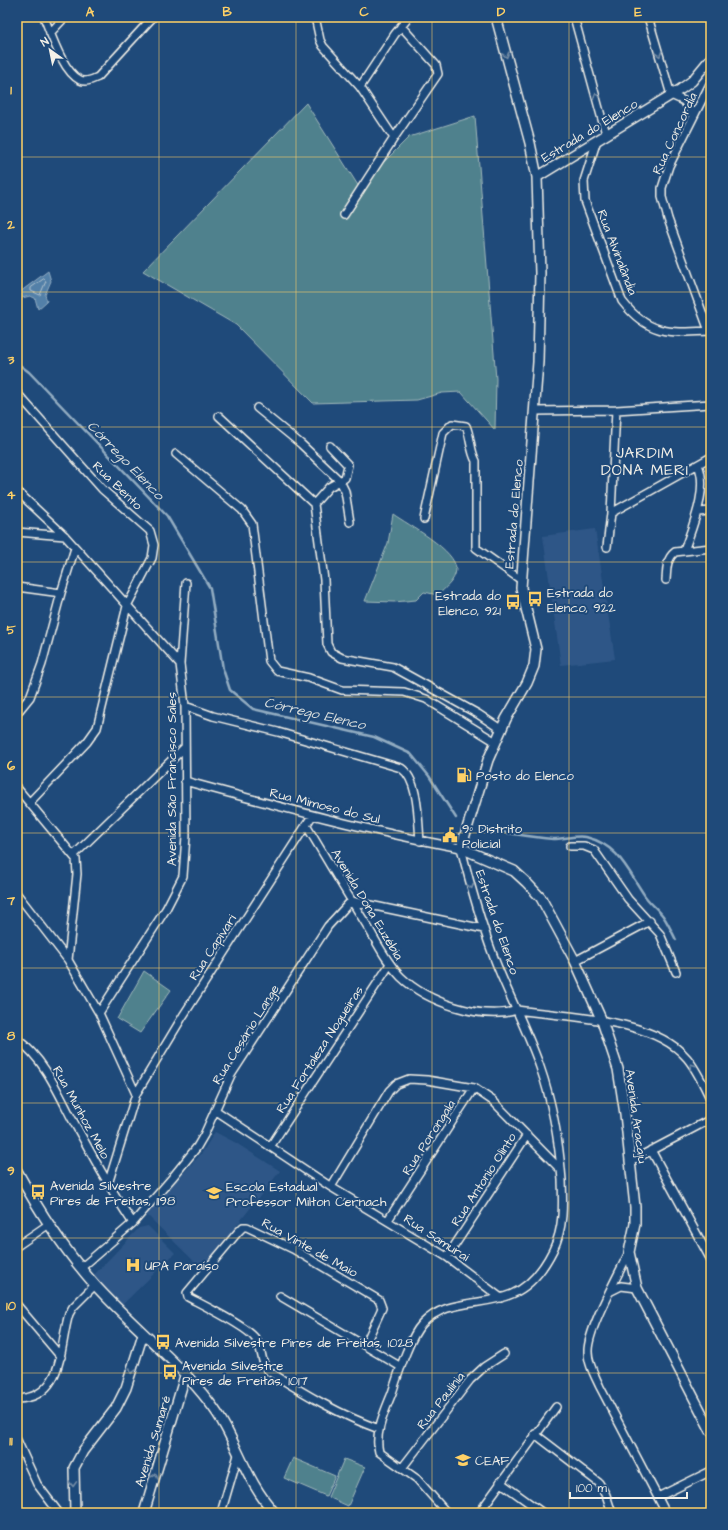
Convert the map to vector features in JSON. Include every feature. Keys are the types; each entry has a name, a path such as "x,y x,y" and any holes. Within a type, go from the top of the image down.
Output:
{"street":[{"path":"44,17 65,64 80,80 86,81 98,76 153,17"},
{"path":"50,33 65,17"},
{"path":"315,17 320,40 323,46 360,87 394,138"},
{"path":"360,87 401,26 409,17"},
{"path":"496,17 530,143 537,176"},
{"path":"574,17 606,134"},
{"path":"648,17 671,95 684,101 693,115"},
{"path":"344,215 438,74 436,65 401,26"},
{"name":"Estrada do Elenco","path":"444,1512 426,1488 380,1452 378,1441 379,1429 401,1368 417,1331 428,1318 444,1310 463,1304 501,1298 513,1294 529,1283 542,1269 553,1249 561,1230 564,1205 553,1110 540,1066 484,929 461,848 488,760 534,666 536,649 522,595 521,580 534,411 540,280 537,176 692,81 711,58"},
{"name":"Rua Concordia","path":"710,331 668,219 662,197 662,188 669,166 693,115 711,82"},
{"name":"Rua Alvinalândia","path":"597,140 584,181 585,201 622,301 632,314 645,324 660,330 678,333 710,331"},
{"name":"Rua Bento","path":"17,393 102,489 150,531 154,545 152,558 127,606 97,728 87,742 30,802"},
{"path":"534,411 616,410 711,404"},
{"path":"258,408 301,444 340,481 345,491 350,522"},
{"path":"607,547 611,513 616,410"},
{"path":"219,416 314,504 324,580 327,644 331,652 342,658 393,667 478,714 502,730"},
{"path":"424,519 442,433 452,424 466,426 470,435 473,456 476,461 476,548 521,580"},
{"path":"314,504 328,487 345,478 348,472 348,465 330,446"},
{"path":"176,454 242,510 252,524 269,661 274,669 282,673 309,678 342,690 404,692 426,699 496,742"},
{"path":"611,513 711,457"},
{"path":"684,551 698,512 701,476 698,465"},
{"path":"17,491 64,536 180,664"},
{"path":"698,512 711,511"},
{"path":"17,532 64,536"},
{"path":"17,713 30,697 42,664 75,548"},
{"path":"666,580 669,557 675,552 711,548"},
{"name":"Avenida São Francisco Sales","path":"99,1013 179,887 183,876 185,860 185,706 180,664 186,583"},
{"path":"17,587 61,593"},
{"path":"185,706 213,716 278,732 401,768 407,772 411,778 420,841"},
{"path":"74,855 184,748"},
{"name":"Rua Mimoso do Sul","path":"185,781 312,816 420,841 461,848"},
{"path":"17,788 74,855 77,874 68,960"},
{"name":"Rua Capivari","path":"108,1184 136,1094 187,1010 312,816"},
{"name":"Avenida Dona Euzébia","path":"306,825 390,964 412,986 430,996 459,1008 498,1014 517,1010 602,1021 646,1030 672,1044 686,1057 694,1068 711,1100"},
{"path":"570,846 584,846 594,850 628,899 650,921 664,941 676,972"},
{"name":"Avenida Aracaju","path":"461,848 514,871 541,898 550,912 602,1021 618,1068 631,1161 635,1224 629,1252 637,1288 711,1431"},
{"path":"17,894 68,960 99,1013 136,1094"},
{"path":"351,901 484,929"},
{"name":"Rua Cesário Lange","path":"81,1268 133,1223 197,1147 231,1075 328,926 351,901"},
{"path":"574,961 650,921"},
{"name":"Rua Fortaleza Nogueiras","path":"270,1147 390,964"},
{"name":"Rua Munhoz Melo","path":"17,1039 29,1048 44,1067 108,1184 133,1223"},
{"path":"331,1187 376,1109 389,1091 396,1084 409,1079 427,1080 474,1088 493,1101 561,1170"},
{"name":"Rua Porongala","path":"388,1220 474,1088"},
{"name":"Rua Samurai","path":"215,1110 331,1187 447,1256 501,1298"},
{"path":"631,1161 711,1119"},
{"name":"Rua Antonio Olinto","path":"447,1256 527,1135"},
{"path":"651,1150 711,1260"},
{"path":"17,1171 49,1224 95,1285 210,1403 219,1417 250,1480 275,1513"},
{"path":"17,1246 49,1224"},
{"name":"Rua Vinte de Maio","path":"364,1344 382,1308 379,1300 293,1250 247,1227 243,1227 238,1232 187,1293 188,1297 251,1334 259,1343 264,1365 270,1372 326,1406 359,1422 379,1429"},
{"path":"629,1252 589,1341 588,1353 592,1368 600,1387 666,1513"},
{"path":"17,1399 35,1394 44,1389 53,1378 61,1357 69,1314 73,1307 95,1285"},
{"path":"611,1291 621,1286 637,1288"},
{"path":"280,1296 364,1344 401,1368"},
{"path":"17,1305 61,1357"},
{"path":"75,1513 74,1468 83,1451 116,1408 126,1388 143,1334"},
{"name":"Rua Paulínia","path":"402,1468 470,1380 484,1367 504,1354"},
{"name":"Avenida Sumaré","path":"144,1513 185,1376"},
{"path":"479,1513 500,1482 556,1407"},
{"path":"535,1434 599,1483 606,1495 612,1513"},
{"path":"17,1440 37,1484 59,1513"},
{"path":"221,1513 238,1455"},
{"path":"658,1497 711,1471"},
{"path":"500,1482 542,1513"}],"shaded area":[{"path":"595,529 615,659 561,665 543,536"},
{"name":"Escola Estadual Professor Milton Cernach","path":"215,1132 236,1143 280,1171 202,1269 146,1214 202,1153"},
{"name":"UPA Paraíso","path":"148,1226 175,1253 122,1305 91,1278 139,1228"}],"green space":[{"path":"306,103 359,187 409,137 475,116 496,379 495,430 461,392 442,393 417,400 313,403 236,325 143,271"},
{"path":"393,514 440,546 449,554 454,562 456,570 454,578 438,595 424,592 416,600 394,602 365,601 388,543"},
{"path":"144,971 171,990 140,1033 117,1019"},
{"path":"293,1458 335,1476 326,1496 284,1478"},
{"path":"344,1459 365,1467 348,1506 328,1497"}],"water":[{"path":"48,271 51,281 45,295 47,301 38,309 35,298 30,296 22,298 20,292"}],"waterway":[{"name":"Córrego Elenco","path":"17,363 29,372 167,516 210,588 223,669 230,690 253,709 374,737 411,754 429,776 456,818"},
{"path":"481,829 553,839 578,836 586,837 606,846 620,859 645,896 663,916 676,940"}],"place":[{"name":"Estrada do Elenco, 922","path":"535,599"},
{"name":"Estrada do Elenco, 921","path":"513,602"},
{"name":"Posto do Elenco","path":"464,775"},
{"name":"9º Distrito Policial","path":"450,835"},
{"name":"Avenida Silvestre Pires de Freitas, 1198","path":"38,1192"},
{"name":"Escola Estadual Professor Milton Cernach","path":"214,1193"},
{"name":"UPA Paraíso","path":"133,1265"},
{"name":"Avenida Silvestre Pires de Freitas, 1028","path":"163,1342"},
{"name":"Avenida Silvestre Pires de Freitas, 1017","path":"170,1372"},
{"name":"CEAF","path":"463,1460"}],"district":[{"name":"JARDIM DONA MERI","path":"645,462"}]}
